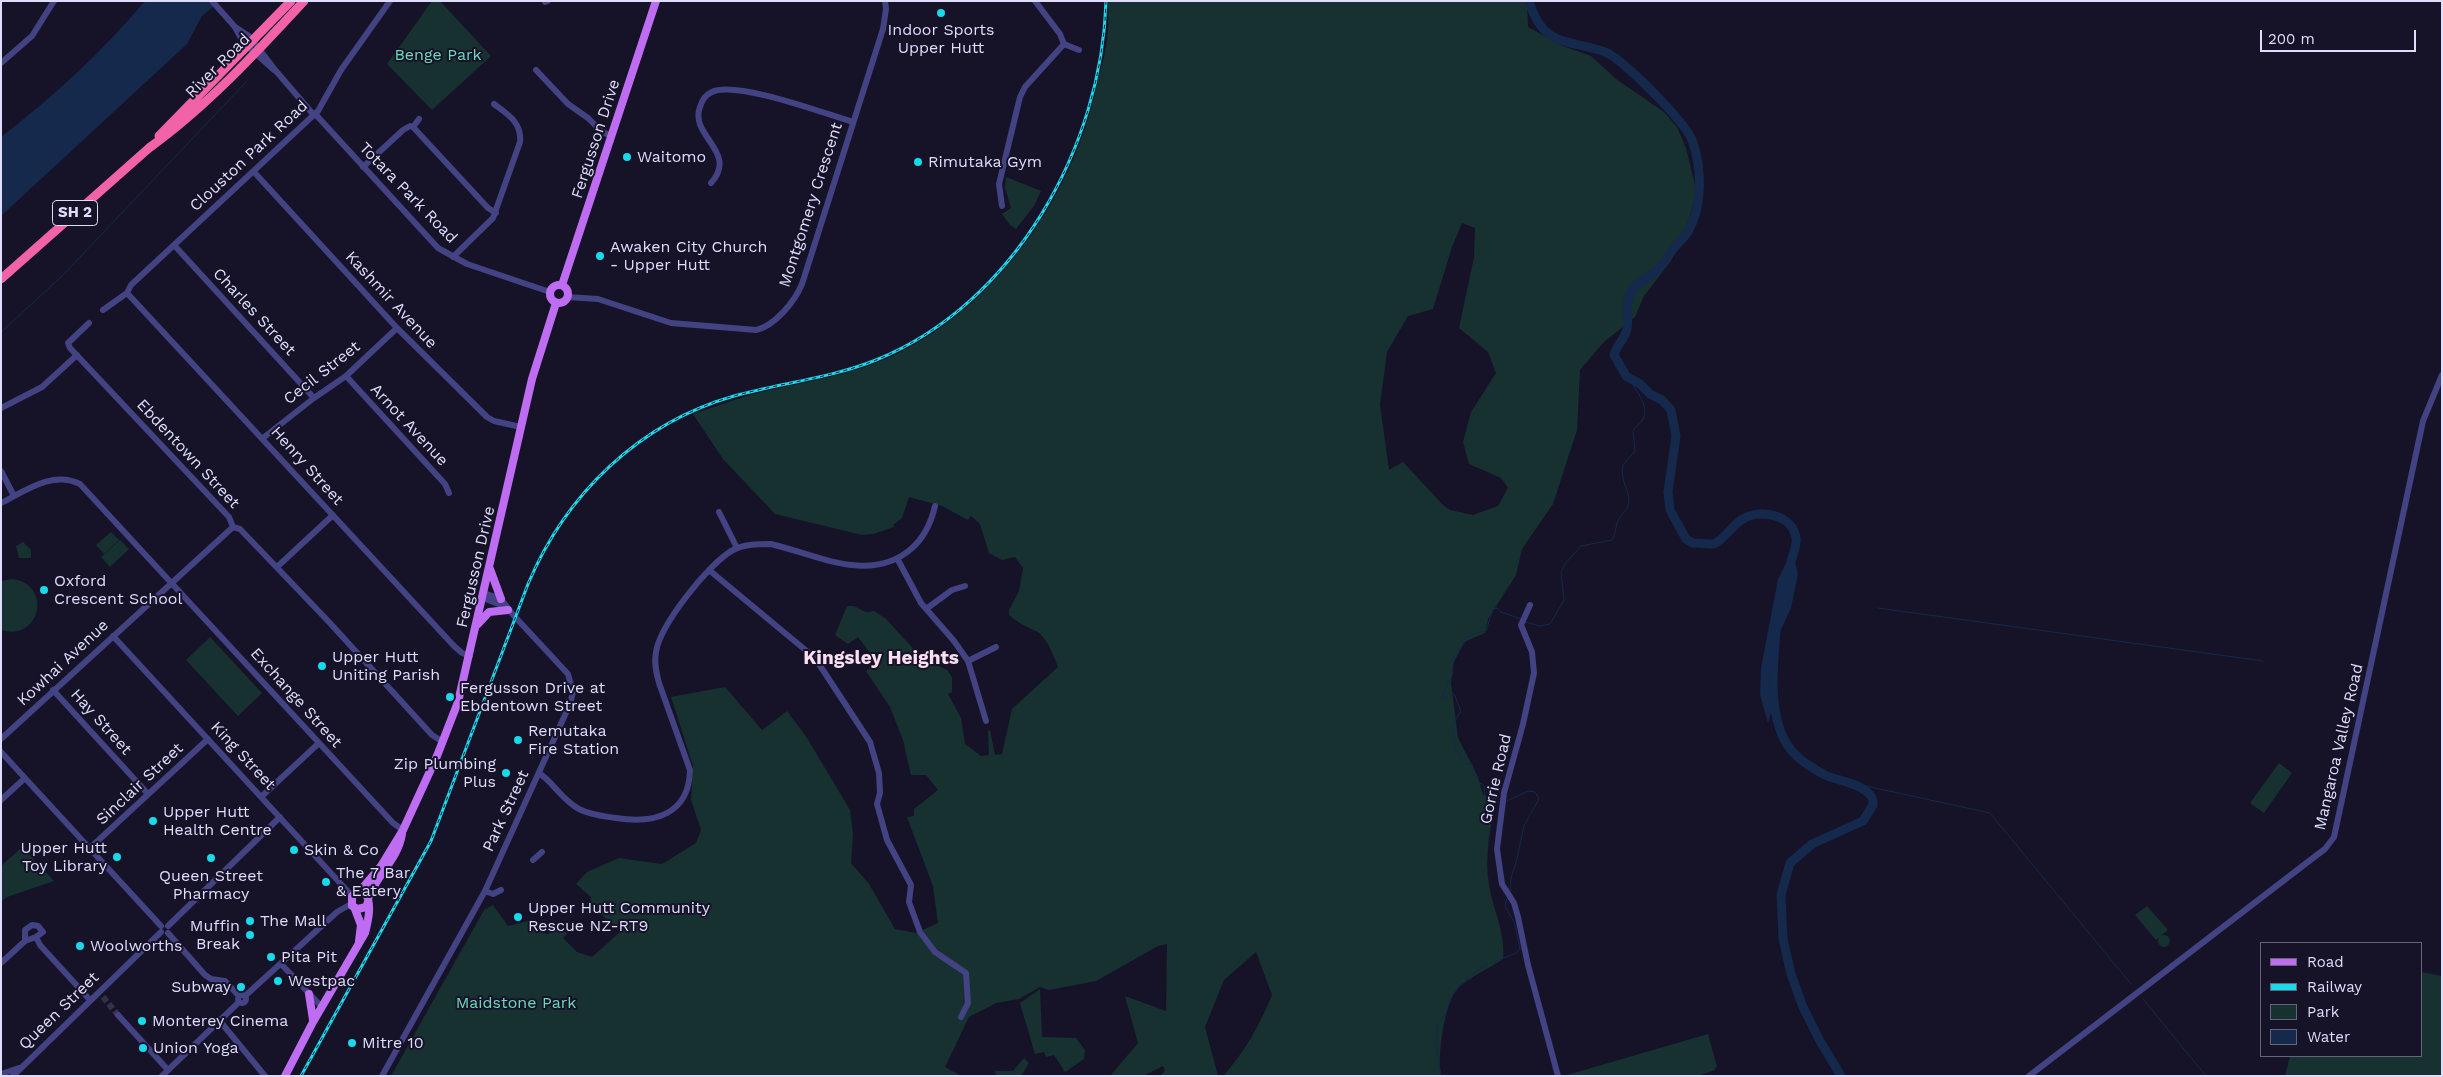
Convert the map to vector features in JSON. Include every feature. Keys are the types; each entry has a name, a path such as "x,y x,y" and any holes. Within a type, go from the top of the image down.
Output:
{"highway":[{"name":"River Road","path":"254,47 291,1"},
{"name":"River Road","path":"1,279 149,148 173,130 254,47 304,1"}],"main road":[{"name":"Fergusson Drive","path":"562,286 656,1"},
{"path":"562,286 567,290 568,296 562,303 556,303 550,298 550,292 553,287 562,286"},
{"name":"Fergusson Drive","path":"285,1076 313,1022 359,941 363,938 367,925 368,900 376,881 395,855 403,830 443,742 458,702 532,378 556,303"},
{"path":"490,567 501,599"},
{"path":"477,624 490,612 507,608"},
{"name":"Fergusson Drive","path":"355,894 381,866 403,830"},
{"path":"353,907 364,908 368,900 364,893 355,894 353,907 361,925 359,941"},
{"path":"309,994 313,1022"}],"street":[{"path":"1,63 32,36 54,1"},
{"name":"Totara Park Road","path":"212,1 438,248 453,258 550,292"},
{"name":"Clouston Park Road","path":"104,310 126,292 131,285 315,115 341,70 390,1"},
{"name":"Montgomery Crescent","path":"568,296 598,299 671,323 751,330 764,327 792,302 802,284 883,29 886,9 885,1"},
{"path":"1035,1 1060,34 1064,44 1079,50"},
{"path":"1002,206 999,184 1020,97 1025,87 1064,44"},
{"path":"536,70 568,104 584,114 603,133 612,136"},
{"path":"711,183 719,169 719,157 717,151 702,130 698,117 702,102 713,91 731,90 768,96 853,122"},
{"path":"453,258 490,222 496,213 521,134 514,120 494,104"},
{"path":"363,167 403,130 410,126 413,127 419,119"},
{"path":"413,127 488,208 496,213"},
{"name":"Kashmir Avenue","path":"254,172 397,328 487,417 494,421 521,427"},
{"name":"Charles Street","path":"174,245 314,398"},
{"name":"Henry Street","path":"126,292 454,646 462,653 470,656"},
{"path":"1,408 42,387 77,355 68,343 89,323"},
{"name":"Cecil Street","path":"263,438 314,398 346,376 397,328"},
{"name":"Ebdentown Street","path":"77,355 229,517 233,527 240,529 432,735 443,742"},
{"name":"Mangaroa Valley Road","path":"2028,1076 2314,858 2325,849 2334,837 2425,412 2442,375"},
{"name":"Arnot Avenue","path":"346,376 445,484 449,493"},
{"path":"1,470 14,496"},
{"name":"Exchange Street","path":"1,503 51,480 67,479 80,484 393,823 403,830"},
{"path":"539,773 566,800 584,811 621,819 643,820 661,817 679,802 688,787 690,770 659,683 656,671 656,651 671,617 709,570 738,548 750,545 771,544 860,567 878,566 898,560 922,538 931,522 935,506"},
{"path":"719,512 738,548"},
{"path":"277,567 333,515"},
{"name":"Kowhai Avenue","path":"1,739 233,527"},
{"path":"898,560 926,609 954,641 968,661 986,720"},
{"path":"709,570 794,639 819,663 874,749 880,788 877,804 887,840 910,884 909,902 923,938 942,957 966,973 968,1003 961,1017"},
{"path":"926,609 952,590 965,586"},
{"path":"483,595 501,599"},
{"name":"Park Street","path":"483,595 507,608"},
{"name":"Park Street","path":"382,1076 485,890 539,773 573,692 571,679 563,666 516,618 501,599"},
{"name":"Gorrie Road","path":"1530,605 1521,625 1532,652 1534,673 1526,716 1504,794 1498,830 1497,855 1505,890 1514,903 1528,965 1558,1076"},
{"name":"King Street","path":"113,636 280,817 355,894"},
{"path":"968,661 996,647"},
{"name":"Hay Street","path":"53,690 148,794"},
{"name":"Sinclair Street","path":"90,848 208,739"},
{"path":"262,797 319,743"},
{"path":"1,752 207,977 225,981 241,998"},
{"path":"1,800 25,778"},
{"path":"531,789 538,785 552,786"},
{"name":"Queen Street","path":"13,1076 19,1068 280,817"},
{"path":"533,860 542,852"},
{"path":"485,890 493,894 501,890"},
{"path":"162,1076 241,998 282,964 337,912 353,907"},
{"path":"1,963 25,941 43,932 38,926 32,925 25,930 25,941"},
{"path":"36,937 40,945 90,1000"},
{"path":"282,964 322,1007"},
{"path":"118,1015 168,1070"},
{"path":"219,1020 263,1074"},
{"name":"Queen Street","path":"1,1074 19,1068"}],"green space":[{"name":"Benge Park","path":"432,1 440,1 491,56 432,110 387,64"},
{"name":"Maidstone Park","path":"1108,1 1527,1 1528,27 1563,46 1591,56 1616,79 1664,112 1677,127 1686,148 1695,185 1695,199 1686,228 1671,261 1644,296 1635,317 1604,342 1580,370 1577,430 1553,504 1522,549 1516,575 1488,619 1485,633 1464,642 1453,664 1451,683 1458,738 1478,777 1483,795 1496,797 1487,863 1489,885 1503,940 1503,959 1461,985 1452,997 1445,1018 1441,1044 1441,1076 1223,1076 1251,1037 1272,995 1256,952 1224,980 1205,1027 1218,1076 1161,1076 1165,1070 1163,1066 1143,1076 1110,1076 1138,1043 1125,996 1166,1011 1167,944 1158,946 1096,981 1049,990 1040,987 1019,999 996,1003 969,1017 945,1067 961,1076 391,1076 484,910 493,905 508,926 532,920 547,935 559,925 567,934 563,938 577,952 592,957 620,932 590,903 591,897 576,884 587,872 619,858 662,864 696,843 701,830 691,800 693,766 671,697 725,687 762,730 787,711 807,738 850,810 853,834 851,863 869,884 895,929 916,933 938,923 933,886 907,817 914,816 914,809 938,790 926,775 911,775 903,740 890,707 866,671 877,662 858,637 848,644 835,635 847,606 854,606 866,612 874,611 886,619 921,657 947,670 952,677 952,692 948,694 961,718 965,744 981,756 989,755 988,731 990,730 995,755 1002,754 1012,709 1058,667 1044,638 1009,615 1009,610 1019,591 1023,568 1015,557 1002,560 989,553 980,524 971,516 968,520 942,506 909,497 902,518 893,525 894,527 873,534 862,535 775,514 723,459 693,414 752,394 828,377 876,363 924,339 981,294 1029,238 1049,207 1066,175 1080,142 1106,49","holes":["1462,223 1475,228 1474,257 1459,328 1488,352 1496,373 1471,412 1463,442 1469,464 1501,478 1508,488 1498,506 1473,515 1450,510 1444,506 1403,462 1389,470 1380,405 1387,352 1408,316 1433,309 1452,247"]},
{"path":"1006,177 1041,191 1034,206 1016,229 1010,225 1002,214 1011,208 1005,188"},
{"path":"111,532 119,540 104,554 96,545"},
{"path":"120,540 129,549 110,567 101,557"},
{"path":"23,542 31,550 31,558 19,558 16,546"},
{"path":"12,579 25,583 33,591 37,600 37,611 33,620 25,628 15,631 1,630 1,581"},
{"path":"210,637 262,693 238,716 186,660"},
{"path":"2279,763 2292,773 2264,813 2250,803"},
{"path":"22,847 54,881 7,897 1,902 1,866"},
{"path":"2147,906 2168,930 2156,940 2135,915"},
{"path":"2164,935 2170,941 2164,947 2158,941"},
{"path":"2423,972 2442,976 2442,1076 2285,1076 2290,1057 2423,1057"},
{"path":"1040,989 1042,1037 1076,1038 1085,1050 1084,1059 1065,1072 1054,1055 1046,1057 1044,1052 1035,1054 1020,1003"},
{"path":"1708,1034 1717,1067 1715,1070 1698,1076 1567,1075"},
{"path":"1024,1058 1029,1063 1021,1076 996,1076 995,1071 1013,1071"}],"water":[{"path":"145,1 220,1 202,16 187,44 1,216 1,137 77,73"},
{"path":"1792,551 1798,574 1791,608 1770,653 1775,700 1768,723 1760,695 1761,668 1778,579"}],"waterway":[{"path":"1529,1 1535,16 1549,34 1568,43 1605,52 1625,66 1666,106 1692,140 1699,174 1698,199 1693,222 1688,232 1662,265 1636,285 1631,292 1627,307 1628,322 1626,332 1614,355 1626,376 1640,384 1650,394 1662,400 1671,410 1676,436 1668,492 1670,510 1686,539 1693,543 1714,544 1743,519 1758,514 1767,514 1783,519 1794,531 1796,545 1790,565"},
{"path":"1,332 62,276 247,81"},
{"path":"1525,622 1540,626 1550,624 1564,600 1561,572 1565,564 1581,546 1612,540 1618,521 1628,507 1629,497 1622,471 1623,465 1635,451 1633,431 1642,421 1645,414 1643,402 1626,376"},
{"path":"1499,802 1485,798 1484,786 1477,781 1472,764 1465,764 1455,748 1453,724 1461,711 1454,694 1449,693 1445,698 1443,694 1453,673 1453,660 1456,654 1471,634 1486,631 1493,609 1497,608 1501,612 1521,619"},
{"path":"1878,608 2263,661"},
{"path":"1776,631 1773,693 1778,724 1783,738 1791,750 1807,764 1825,775 1861,788 1872,797 1873,801 1873,805 1863,821 1812,844 1790,863 1781,895 1783,939 1791,974 1803,1007 1820,1041 1841,1076"},
{"path":"1843,781 1990,813 2131,984"},
{"path":"1507,801 1528,791 1535,792 1539,799 1524,826 1511,878 1510,892"},
{"path":"1441,1076 1436,1047 1437,1027 1445,1015 1451,997 1460,985 1474,973 1486,965 1516,953 1520,949 1515,924 1505,906 1507,898"},
{"path":"2143,999 2206,1076"}],"tunnel":[{"path":"103,997 118,1015"}],"railway":[{"path":"301,1076 431,841 528,584 544,551 563,520 585,492 610,466 637,444 667,424 699,408 734,396 824,376 876,360 926,334 970,301 1009,260 1042,214 1068,164 1088,110 1101,56 1106,1"}],"place":[{"name":"Indoor Sports Upper Hutt","path":"941,13"},
{"name":"Waitomo","path":"627,157"},
{"name":"Rimutaka Gym","path":"918,162"},
{"name":"Awaken City Church - Upper Hutt","path":"600,256"},
{"name":"Oxford Crescent School","path":"44,590"},
{"name":"Upper Hutt Uniting Parish","path":"322,666"},
{"name":"Fergusson Drive at Ebdentown Street","path":"450,697"},
{"name":"Remutaka Fire Station","path":"518,740"},
{"name":"Zip Plumbing Plus","path":"506,773"},
{"name":"Upper Hutt Health Centre","path":"153,821"},
{"name":"Skin & Co","path":"294,850"},
{"name":"Upper Hutt Toy Library","path":"117,857"},
{"name":"Queen Street Pharmacy","path":"211,858"},
{"name":"The 7 Bar & Eatery","path":"326,882"},
{"name":"Upper Hutt Community Rescue NZ-RT9","path":"518,917"},
{"name":"The Mall","path":"250,921"},
{"name":"Muffin Break","path":"250,935"},
{"name":"Woolworths","path":"80,946"},
{"name":"Pita Pit","path":"271,957"},
{"name":"Westpac","path":"278,981"},
{"name":"Subway","path":"241,987"},
{"name":"Monterey Cinema","path":"142,1021"},
{"name":"Mitre 10","path":"352,1043"},
{"name":"Union Yoga","path":"143,1048"}],"district":[{"name":"Kingsley Heights","path":"881,658"}]}
